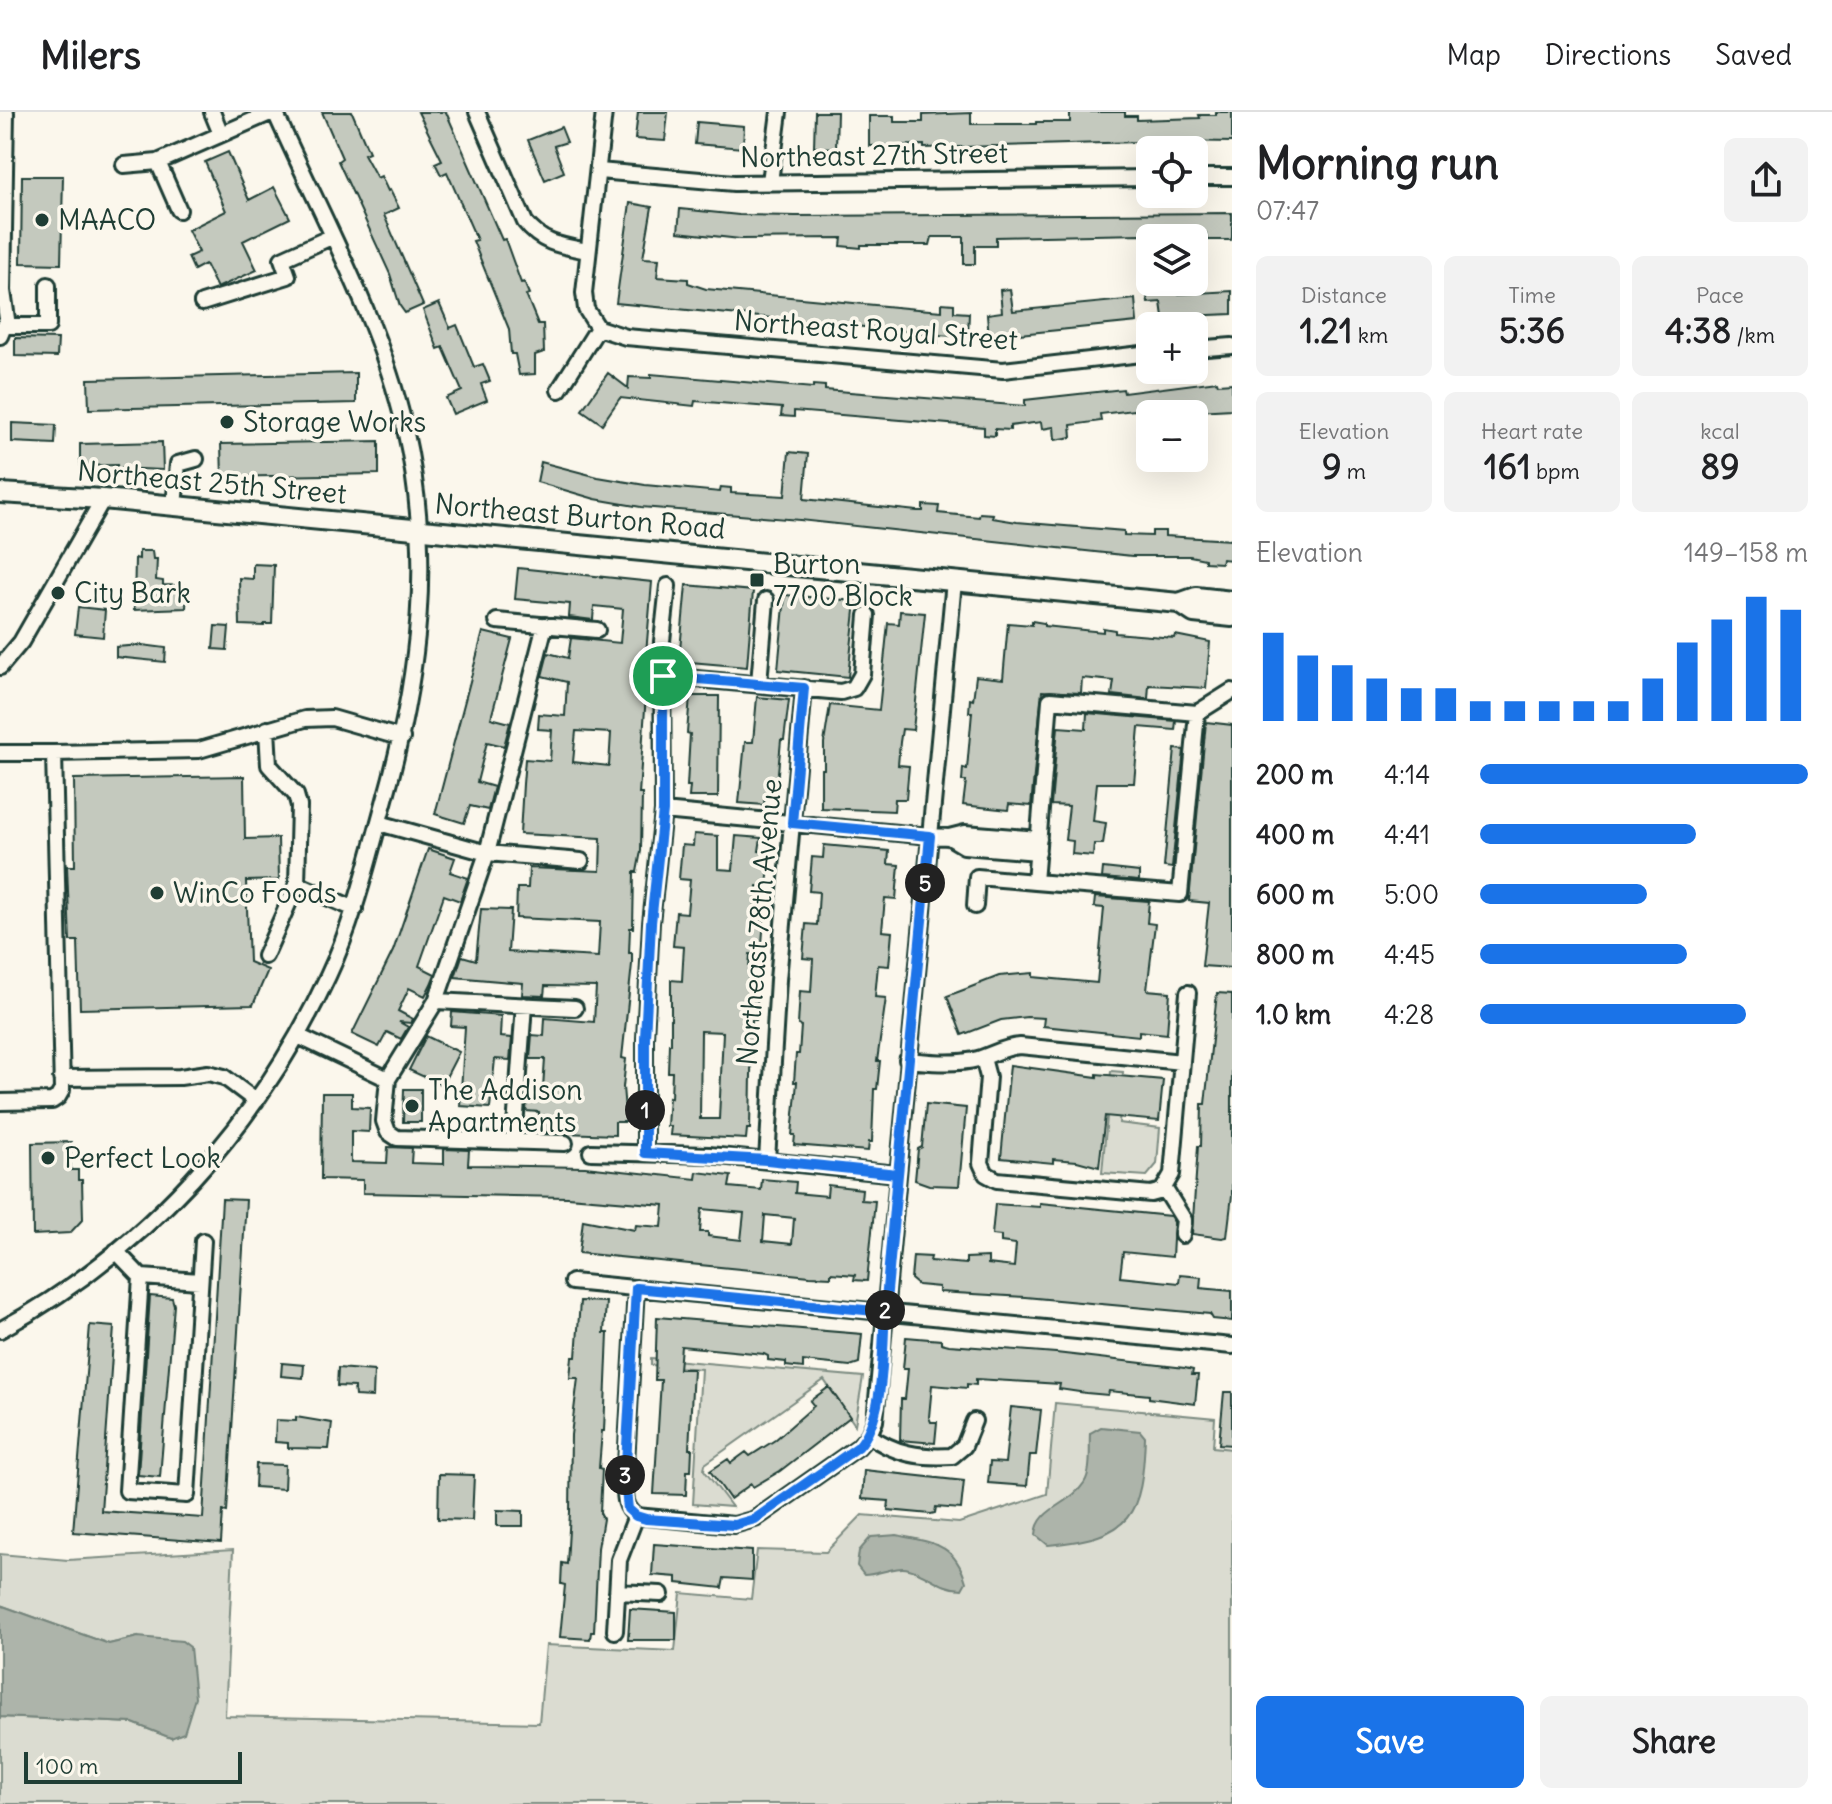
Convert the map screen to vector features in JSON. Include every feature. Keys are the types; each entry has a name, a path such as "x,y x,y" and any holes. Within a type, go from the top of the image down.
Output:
{"main road":[{"name":"Northeast 25th Street","path":"0,493 103,499 418,530"},
{"name":"Northeast Burton Road","path":"418,530 1179,603 1196,597 1232,601"},
{"name":"Northeast Burton Road","path":"1179,603 1194,613 1232,617"}],"street":[{"path":"6,112 1,291 3,331 48,326 48,285"},
{"path":"212,112 221,134"},
{"path":"124,165 158,162 273,112"},
{"name":"Northeast Burton Road","path":"273,112 393,382 411,461 418,530"},
{"path":"477,112 525,222 536,236 552,244 588,251"},
{"path":"559,390 598,328 586,309 585,301 604,112"},
{"path":"770,182 779,112"},
{"path":"158,162 179,210"},
{"name":"Northeast 27th Street","path":"599,171 734,183 1136,178"},
{"path":"1208,177 1232,177"},
{"path":"202,303 288,276 282,259 331,237"},
{"name":"Northeast Royal Street","path":"598,328 626,337 1003,370 1136,355"},
{"path":"1208,348 1232,346"},
{"path":"174,506 178,464 196,459"},
{"path":"0,667 21,642 103,499"},
{"path":"0,1330 78,1282 160,1212 203,1167 256,1101 298,1036 329,974 355,909 402,738 417,652 418,530"},
{"path":"636,1288 625,1500 628,1509 636,1516 734,1525 755,1519 858,1447 869,1435 875,1421 954,581"},
{"path":"645,1153 645,1038 650,938 663,811 662,641 668,586"},
{"path":"759,683 766,600"},
{"path":"663,676 841,692 854,688 862,674 867,615"},
{"path":"497,621 597,630"},
{"path":"545,625 487,853 436,1001 388,1079 384,1121 392,1136 565,1143"},
{"name":"Northeast 78th Avenue","path":"767,1160 778,980 804,688"},
{"path":"1035,882 1050,700 1197,713 1232,691"},
{"path":"975,906 977,877 1180,894 1197,713"},
{"path":"0,753 199,750 305,719 332,718 402,738"},
{"path":"265,956 297,884 299,806 296,795 269,765 267,729"},
{"path":"0,1102 55,1099 61,1094 54,753"},
{"path":"663,811 930,836 949,837 965,833 1038,846"},
{"path":"379,823 487,853 581,861"},
{"path":"297,884 355,909"},
{"path":"983,1058 988,1077 981,1163 986,1174 997,1180 1151,1194 1163,1189 1172,1174 1188,993"},
{"path":"436,1001 575,1008"},
{"path":"514,1141 524,1005"},
{"path":"298,1036 388,1079"},
{"path":"907,1060 939,1063 983,1058 1003,1047 1020,1046 1182,1062"},
{"path":"61,1078 180,1077 208,1073 224,1077 256,1101"},
{"path":"591,1152 767,1160 897,1174"},
{"path":"1163,1189 1184,1220 1182,1235"},
{"path":"141,1277 127,1491 187,1495 203,1241"},
{"path":"116,1251 141,1277 200,1281"},
{"path":"572,1282 1232,1346"},
{"path":"869,1435 886,1448 902,1453 952,1456 964,1446 974,1421"},
{"path":"615,1631 622,1549 636,1516"},
{"path":"617,1592 661,1594"}],"shaded area":[{"path":"1111,1071 1123,1072 1119,1123 1160,1128 1157,1164 1147,1176 1102,1173"},
{"path":"651,1358 863,1377 855,1425 824,1380 705,1464 704,1470 732,1507 693,1504 701,1369 651,1365"},
{"path":"1055,1403 1215,1418 1213,1447 1232,1449 1232,1804 0,1804 0,1717 133,1723 171,1738 138,1637 109,1644 0,1605 0,1554 68,1560 233,1550 225,1716 539,1723 546,1645 675,1651 681,1593 751,1599 757,1550 826,1552 862,1515 959,1523 1047,1494"},
{"path":"1101,1427 1140,1431 1145,1437 1135,1504 1127,1518 1115,1528 1098,1536 1048,1545 1036,1535 1038,1526 1048,1512 1071,1497 1084,1483 1089,1466 1090,1433"},
{"path":"897,1535 940,1546 948,1552 961,1569 966,1582 962,1589 947,1587 904,1568 864,1575 857,1566 859,1551 871,1537"},
{"path":"0,1605 109,1644 138,1637 182,1641 190,1647 195,1698 184,1733 171,1738 133,1723 0,1717"}],"building":[{"path":"322,112 352,112 369,152 364,154 399,208 384,215 423,305 405,313 400,306 390,274 338,161 342,158"},
{"path":"418,112 446,112 502,240 505,239 521,283 524,282 538,324 543,324 544,352 535,355 535,374 519,375 515,354 511,354 509,329 473,241 477,240 447,172 441,175 435,163 442,160"},
{"path":"638,112 668,112 665,141 635,139"},
{"path":"815,112 837,112 836,148 814,147"},
{"path":"1070,112 1125,112 1125,116 1137,116 1137,120 1200,118 1199,115 1232,112 1232,142 1208,142 1208,136 1136,136 1136,142 924,148 924,145 869,146 869,116 894,116 894,122 923,122 923,115 971,113 971,124 1070,122"},
{"path":"697,122 744,126 743,148 695,144"},
{"path":"561,127 567,142 554,146 564,172 545,180 528,140"},
{"path":"228,152 249,200 274,187 290,218 243,241 257,270 217,288 205,264 194,270 188,257 199,252 188,230 226,211 205,162"},
{"name":"MAACO","path":"22,176 63,176 61,264 21,263"},
{"path":"630,203 652,207 643,258 659,259 657,277 688,279 688,283 706,289 917,309 942,311 942,303 954,304 954,312 969,313 968,337 938,335 938,344 925,344 926,333 616,303"},
{"path":"680,209 739,215 796,216 1232,213 1231,240 1208,240 1208,224 1136,224 1136,234 996,237 996,246 975,246 975,264 964,264 964,237 932,237 930,245 861,245 861,248 841,246 842,238 740,239 678,232"},
{"path":"1010,289 1013,311 1135,299 1136,322 989,337 987,314 1002,312 1000,290"},
{"path":"1232,291 1232,314 1162,312 1161,302 1148,303 1147,296 1208,296 1208,292"},
{"path":"439,303 450,328 457,325 474,367 483,364 490,381 481,384 487,400 453,414 446,398 462,391 443,347 438,349 423,310"},
{"path":"15,338 58,339 57,357 15,356"},
{"path":"356,373 356,403 89,409 88,379"},
{"path":"608,373 628,388 629,377 651,378 651,374 813,388 813,385 825,386 825,390 1025,406 1025,400 1123,389 1124,393 1217,381 1218,384 1232,383 1232,409 1208,410 1208,400 1136,400 1136,410 1100,414 1101,421 1071,425 1072,437 1055,440 1054,427 1042,429 1041,422 1010,426 1010,430 995,429 995,436 984,435 984,427 794,411 794,417 781,416 782,408 695,401 694,406 620,398 602,424 582,410"},
{"path":"12,423 56,425 55,444 12,442"},
{"path":"379,441 379,474 222,477 221,444"},
{"path":"162,442 163,470 117,468 117,465 80,466 80,444"},
{"path":"789,452 808,454 804,499 917,511 923,511 923,505 939,506 938,513 979,517 980,513 993,514 992,518 1124,531 1124,535 1152,536 1152,531 1165,531 1165,536 1232,540 1232,560 1222,559 1221,563 1205,562 1205,559 1190,556 1132,556 800,520 641,507 595,499 537,482 541,462 645,485 720,492 721,487 731,488 731,493 785,496"},
{"path":"139,551 152,551 153,559 157,559 156,580 163,581 163,585 187,586 186,608 134,610 135,558 139,559"},
{"path":"253,564 274,565 272,624 264,626 240,625 239,578 253,579"},
{"path":"518,568 652,582 639,794 642,794 641,851 637,872 634,872 633,928 630,928 629,953 632,953 632,964 622,1058 626,1059 623,1087 626,1122 615,1122 615,1135 539,1132 539,1112 526,1111 528,1087 543,1088 545,1059 530,1059 532,1035 544,1036 545,1018 594,1022 596,987 545,986 544,996 522,995 523,983 455,977 462,956 476,960 481,909 511,910 508,952 598,957 600,922 516,918 517,888 528,888 529,868 600,871 601,838 520,834 523,784 525,759 550,761 552,730 538,729 539,714 565,716 567,682 542,676 548,653 568,658 571,638 620,643 623,609 594,606 593,620 569,617 570,604 515,599","holes":["576,731 611,733 609,766 573,762"]},
{"path":"686,585 753,591 747,667 679,661"},
{"path":"785,595 856,601 848,677 778,670"},
{"path":"78,607 105,610 103,637 75,634"},
{"path":"900,611 925,613 913,730 902,729 900,742 898,765 909,766 906,799 895,799 894,811 821,808 821,769 824,769 824,743 830,705 879,710 888,623 899,624"},
{"path":"1032,621 1044,623 1044,626 1103,632 1103,628 1115,630 1115,633 1174,638 1175,635 1210,642 1206,688 1149,685 1148,699 1112,695 1114,681 1082,678 1081,693 1042,691 1031,806 1009,804 1008,810 963,805 966,781 962,781 963,768 967,769 972,712 969,712 970,699 973,700 976,676 1003,679 1008,623 1032,625"},
{"path":"215,626 229,627 227,650 213,649"},
{"path":"483,632 512,639 491,718 510,723 504,746 487,742 477,782 494,787 488,810 470,806 464,823 435,814"},
{"path":"142,645 166,648 165,662 116,657 116,647"},
{"path":"690,696 719,696 718,797 689,797 690,734 687,733"},
{"path":"757,697 789,700 784,740 781,740 776,794 765,793 764,805 739,803 745,742 753,742"},
{"path":"1087,713 1176,721 1175,730 1139,727 1134,783 1097,783 1093,821 1106,823 1103,844 1094,844 1093,856 1072,854 1073,841 1065,840 1069,806 1051,805 1058,727 1086,729"},
{"path":"1206,722 1232,725 1232,968 1202,966 1209,903 1189,901"},
{"path":"1175,749 1184,750 1172,868 1164,867"},
{"name":"WinCo Foods","path":"244,776 245,839 278,838 279,880 246,881 249,962 268,970 253,1005 80,1009 78,941 70,941 67,866 75,866 74,779"},
{"path":"694,834 718,836 718,869 733,870 736,836 761,838 759,851 770,852 767,887 757,886 754,919 764,920 761,955 750,954 748,986 758,986 756,1020 752,1020 750,1129 747,1129 746,1139 670,1135 671,1126 667,1126 672,1072 668,1072 671,980 682,981 684,947 673,946 676,912 687,913 690,880 679,879 682,845 693,846","holes":["701,1031 723,1032 719,1119 700,1119"]},
{"path":"824,845 889,851 888,864 899,865 896,899 885,898 882,931 892,932 889,966 878,965 875,997 886,998 877,1061 880,1061 877,1089 874,1089 872,1142 869,1142 868,1151 794,1145 795,1135 792,1135 796,1054 799,1054 801,1026 798,1025 800,991 811,992 813,959 803,958 806,924 817,925 819,892 809,891 812,857 823,858"},
{"path":"428,849 455,858 450,872 468,878 460,901 444,895 419,966 435,974 425,996 409,988 398,1011 413,1019 411,1023 399,1022 408,1027 401,1039 387,1032 379,1047 352,1034 393,951"},
{"path":"1103,868 1139,872 1139,881 1102,878"},
{"path":"1095,897 1149,901 1147,923 1155,924 1147,990 1170,992 1167,1034 1139,1031 1139,1036 1043,1026 1044,1018 1027,1017 1001,1020 962,1035 947,996 999,976 1033,973 1033,977 1097,983 1104,908 1094,907"},
{"path":"1217,993 1232,994 1232,1195 1227,1237 1222,1238 1192,1234 1202,1104 1205,1104"},
{"path":"452,1012 501,1016 500,1037 512,1038 510,1060 495,1059 490,1108 460,1106 465,1027 451,1026"},
{"path":"426,1036 459,1052 442,1085 409,1070"},
{"path":"1010,1065 1097,1077 1097,1074 1163,1080 1159,1121 1105,1116 1099,1167 1077,1161 1053,1159 1053,1163 1001,1158"},
{"name":"The Addison Apartments","path":"404,1089 421,1089 421,1122 403,1122"},
{"path":"322,1093 352,1093 352,1107 370,1108 369,1132 351,1131 351,1162 387,1163 388,1147 412,1148 411,1163 444,1164 444,1149 469,1150 468,1165 585,1167 696,1179 697,1172 731,1176 729,1187 761,1190 762,1179 796,1182 795,1193 827,1196 828,1185 862,1189 861,1200 875,1201 867,1281 854,1280 855,1275 831,1273 831,1277 810,1276 579,1253 583,1220 635,1230 636,1225 662,1227 664,1205 568,1197 363,1193 363,1180 321,1179","holes":["702,1209 744,1213 741,1240 700,1232","765,1215 794,1218 792,1244 763,1241"]},
{"path":"926,1104 966,1108 959,1186 929,1185 915,1180"},
{"path":"71,1142 71,1170 78,1170 78,1180 82,1180 83,1219 70,1233 33,1235 32,1143"},
{"path":"222,1199 246,1200 227,1512 223,1511 221,1543 73,1532 90,1325 114,1327 101,1511 203,1518"},
{"path":"1040,1203 1170,1216 1174,1222 1172,1257 1123,1252 1120,1277 1179,1283 1180,1275 1201,1277 1200,1288 1232,1291 1232,1321 1213,1319 1210,1314 939,1292 939,1287 918,1285 911,1279 913,1256 931,1257 930,1261 966,1264 966,1258 988,1257 988,1264 1014,1267 1016,1244 1001,1242 1001,1236 992,1235 995,1204 1040,1207"},
{"path":"150,1296 172,1298 174,1305 160,1477 138,1475"},
{"path":"580,1301 606,1302 604,1333 608,1333 604,1431 599,1468 602,1469 600,1513 603,1519 598,1548 594,1632 591,1632 590,1639 560,1637 565,1585 561,1584 562,1563 567,1564 571,1435 578,1378 570,1378 572,1357 576,1357"},
{"path":"657,1317 862,1334 859,1363 850,1366 803,1361 803,1368 768,1360 764,1354 681,1346 679,1369 693,1369 689,1449 692,1449 691,1471 687,1471 686,1495 654,1494 661,1380 655,1380"},
{"path":"906,1337 941,1340 941,1343 949,1345 1056,1353 1185,1368 1193,1370 1192,1375 1198,1375 1195,1404 1149,1398 1149,1395 1109,1391 1108,1395 1059,1389 1060,1384 976,1379 976,1385 967,1384 967,1388 932,1385 929,1417 931,1422 937,1422 935,1443 900,1440 901,1399 905,1399 908,1369 903,1369"},
{"path":"282,1363 304,1365 303,1378 281,1376"},
{"path":"338,1368 374,1371 373,1397 355,1396 354,1387 337,1386"},
{"path":"829,1387 850,1417 780,1471 753,1487 751,1484 730,1499 710,1471 728,1459 731,1463 746,1452 750,1456 775,1440 814,1406 810,1401"},
{"path":"1224,1392 1232,1392 1232,1445 1219,1444"},
{"path":"1011,1407 1041,1410 1036,1455 1030,1455 1027,1486 988,1483 990,1462 1005,1463"},
{"path":"296,1417 332,1423 329,1449 288,1448 288,1443 275,1442 276,1420 296,1421"},
{"path":"256,1464 285,1465 284,1489 255,1487"},
{"path":"864,1470 964,1481 961,1509 936,1507 935,1513 931,1514 888,1510 889,1501 862,1499"},
{"path":"439,1474 474,1475 472,1520 438,1519"},
{"path":"497,1510 523,1511 523,1526 497,1526"},
{"path":"654,1544 752,1551 752,1580 724,1578 722,1588 677,1583 677,1577 652,1575"},
{"path":"630,1609 676,1612 676,1640 628,1640"}],"place":[{"name":"MAACO","path":"42,220"},
{"name":"Storage Works","path":"227,422"},
{"name":"Burton 7700 Block","path":"757,580"},
{"name":"City Bark","path":"58,593"},
{"name":"WinCo Foods","path":"157,893"},
{"name":"The Addison Apartments","path":"412,1106"},
{"name":"Perfect Look","path":"48,1158"}],"route":[{"path":"663,676 663,811 651,923 645,1038 645,1153 709,1155 897,1174 884,1329 875,1421 869,1435 858,1447 755,1519 734,1525 646,1519 628,1509 625,1481 636,1288 885,1312 887,1293 897,1174 907,1060 930,836 792,823 804,688 663,676"}]}
